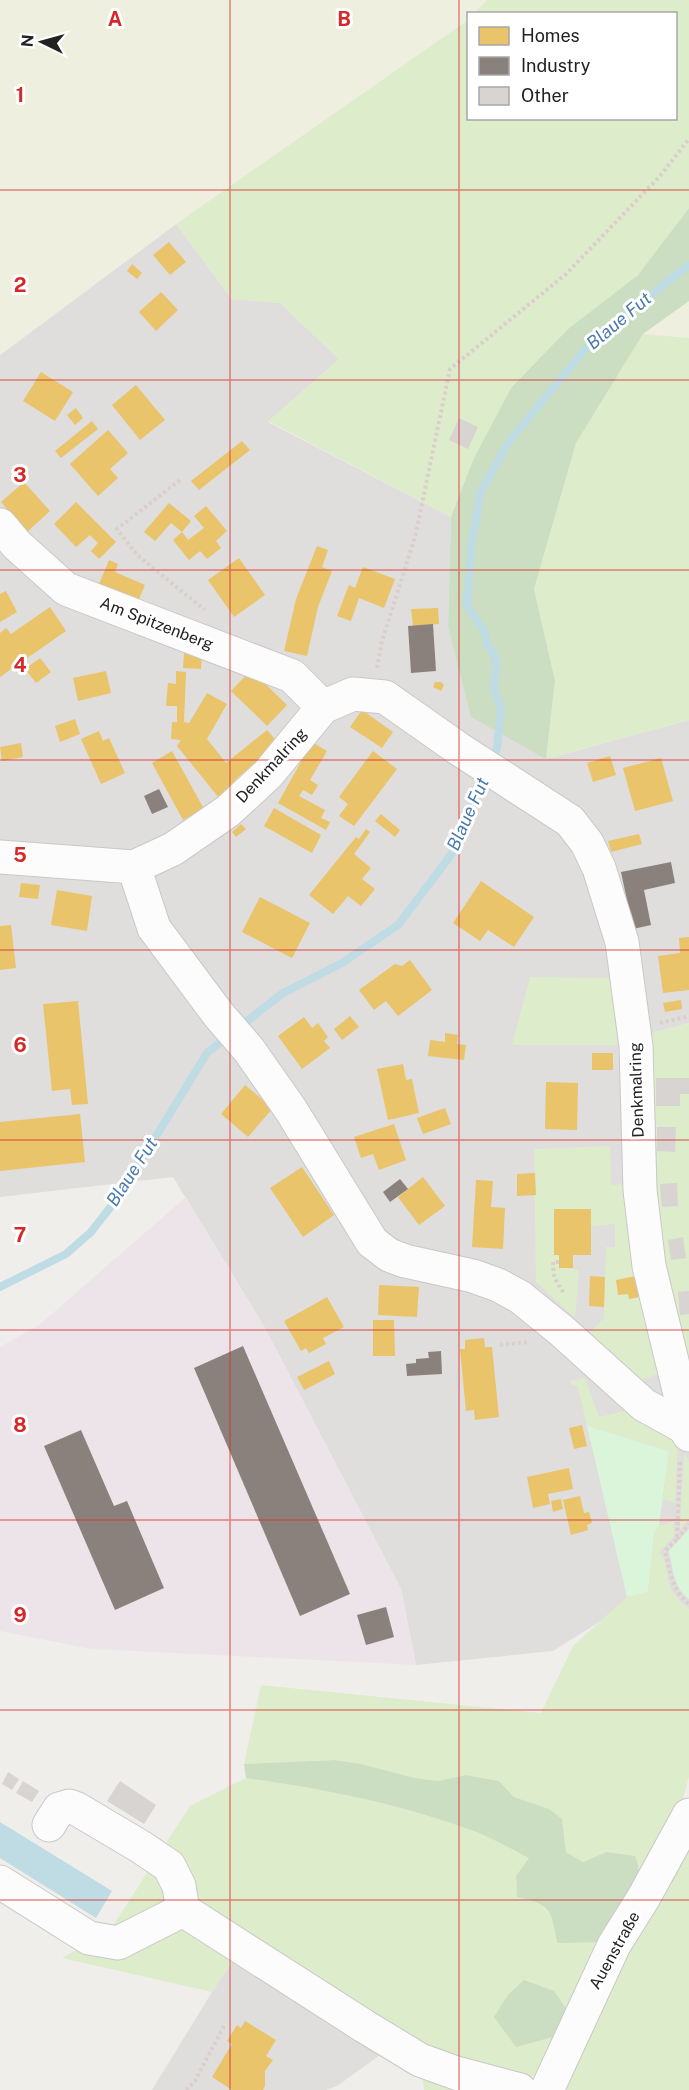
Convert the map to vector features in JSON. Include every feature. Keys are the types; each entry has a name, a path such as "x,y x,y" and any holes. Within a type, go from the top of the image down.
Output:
{"street":[{"name":"Am Spitzenberg","path":"0,525 17,545 66,588 292,676 323,708"},
{"name":"Denkmalring","path":"134,867 173,849 228,812 268,774 323,708 353,694 385,697 459,749 570,821 587,843 599,868 622,942 636,1046 640,1191 649,1266 681,1398 684,1441"},
{"path":"0,857 134,867 154,928 218,1014 249,1050 291,1110 372,1242 389,1255 405,1261 473,1276 498,1285 520,1297 562,1331 684,1441"},
{"path":"49,1825 59,1809 69,1806 77,1809 169,1866 179,1886 183,1911 420,2060 465,2076 520,2090"},
{"name":"Auenstraße","path":"547,2090 614,1945 644,1897 689,1815"},
{"path":"0,1882 89,1938 105,1942 117,1943 183,1911"}],"path":[{"path":"372,696 382,641 415,537 450,369 566,274 660,176 689,139"},
{"path":"180,480 117,529 137,555 203,608 209,616"},
{"path":"676,1539 684,1441"},
{"path":"689,1524 665,1551 677,1591 689,1604"},
{"path":"186,2090 195,2081 225,2024"}],"shaded area":[{"path":"176,224 232,299 280,303 339,359 268,422 451,517 448,626 546,759 689,720 689,1023 649,1034 689,1369 689,1683 623,1607 553,1651 416,1665 401,1589 265,1328 173,1177 0,1197 0,355"},
{"path":"186,1197 265,1328 401,1589 416,1665 91,1649 0,1631 0,1347 39,1325"},
{"path":"250,1935 383,2053 337,2086 326,2090 152,2090 212,1992"}],"green space":[{"path":"0,0 487,0 476,12 467,12 467,21 176,224 0,355"},
{"path":"487,0 689,0 689,208 638,275 568,329 512,388 473,460 451,517 268,421 339,359 280,303 232,299 176,224 467,21 467,120 677,120 677,12 476,12"},
{"path":"689,208 689,301 643,334 576,443 534,589 555,681 546,759 471,717 448,626 451,517 473,460 511,388 568,329 638,275"},
{"path":"689,301 689,338 643,334"},
{"path":"643,334 689,338 689,720 546,759 555,681 534,589 576,443"},
{"path":"530,977 616,978 624,1045 512,1045"},
{"path":"689,1023 689,1369 654,1239 648,1034"},
{"path":"610,1146 611,1185 630,1184 664,1372 635,1382 589,1333 604,1318 606,1247 615,1247 615,1224 591,1226 591,1209 554,1209 554,1255 559,1255 559,1267 579,1270 575,1318 536,1282 534,1149"},
{"path":"585,1378 599,1417 632,1409 678,1445 675,1503 663,1499 669,1451 587,1426 578,1387 570,1381"},
{"path":"587,1426 669,1451 659,1526 654,1533 648,1592 627,1597"},
{"path":"684,1453 689,1462 689,1519 680,1529"},
{"path":"674,1521 674,1536 659,1553 665,1564 671,1589 689,1609 689,1777 678,1816 639,1878 606,1852 583,1862 566,1852 562,1819 548,1809 514,1797 499,1781 466,1775 438,1781 335,1760 244,1764 261,1685 541,1713 573,1646 627,1597 648,1592 654,1533 659,1526"},
{"path":"689,1529 689,1599 677,1584 669,1551"},
{"path":"335,1760 438,1781 466,1775 499,1781 514,1797 549,1809 562,1819 566,1852 583,1862 606,1852 635,1856 639,1878 600,1942 557,1943 551,1916 547,1910 543,1906 517,1897 516,1876 529,1858 479,1833 422,1814 335,1793 246,1778 244,1764"},
{"path":"246,1778 335,1793 423,1814 480,1833 530,1858 516,1876 517,1897 539,1902 553,1918 600,1942 540,2073 517,2082 515,2090 424,2090 421,2067 250,1935 212,1992 62,1958 109,1932 190,1806"},
{"path":"689,1839 689,2090 568,2090 562,2085 592,2011"},
{"path":"524,1980 554,1991 567,2010 556,2036 516,2047 494,2017 508,1995"}],"water":[{"path":"0,1822 112,1891 96,1918 0,1858"}],"building: Homes":[{"path":"169,242 186,262 170,275 153,255"},
{"path":"132,264 142,273 137,279 127,271"},
{"path":"161,292 178,310 156,331 139,312"},
{"path":"41,372 73,392 55,421 23,401"},
{"path":"136,385 165,420 140,440 112,405"},
{"path":"76,408 83,418 75,425 67,415"},
{"path":"92,421 98,429 61,458 55,451"},
{"path":"108,430 128,453 110,469 118,478 98,496 70,464"},
{"path":"242,441 250,450 199,490 191,481"},
{"path":"24,482 50,511 27,532 1,502"},
{"path":"76,502 116,542 99,559 91,551 98,543 90,535 76,547 54,524"},
{"path":"169,503 191,521 182,532 171,523 155,541 144,532"},
{"path":"206,506 227,531 216,541 221,548 207,559 200,551 189,560 173,540 182,532 188,540 204,528 194,516"},
{"path":"317,546 328,550 322,567 332,571 318,607 307,656 284,651 296,599"},
{"path":"239,558 265,595 234,617 208,580"},
{"path":"109,560 118,564 115,572 145,585 138,601 99,584"},
{"path":"363,567 395,579 384,608 359,598 351,621 337,616 349,585 355,588"},
{"path":"6,591 17,612 0,622 0,594"},
{"path":"50,607 66,631 0,677 0,633 6,628 11,634"},
{"path":"438,608 439,624 413,626 411,609"},
{"path":"184,653 202,653 201,669 183,668"},
{"path":"40,658 51,672 36,683 25,669"},
{"path":"251,670 287,705 267,726 231,691"},
{"path":"106,671 111,693 78,701 73,678"},
{"path":"176,671 186,672 184,722 189,723 207,693 227,704 207,739 226,763 267,730 279,744 237,778 219,798 177,746 181,740 171,739 172,722 177,722 177,706 166,706 168,683 176,684"},
{"path":"435,682 441,682 444,685 441,691 433,687"},
{"path":"362,710 393,732 382,748 350,727"},
{"path":"75,719 80,734 60,742 55,726"},
{"path":"99,731 103,741 109,738 125,773 101,784 81,739"},
{"path":"312,742 327,751 310,780 318,785 312,795 303,790 299,796 325,810 321,818 330,822 326,830 278,803"},
{"path":"21,743 23,757 2,761 0,747"},
{"path":"172,751 204,809 183,820 152,763"},
{"path":"373,751 397,769 354,826 339,816 348,804 339,797"},
{"path":"610,756 616,775 593,782 587,763"},
{"path":"661,758 673,801 635,811 623,768"},
{"path":"274,808 321,835 312,853 264,826"},
{"path":"381,814 400,830 395,837 375,821"},
{"path":"241,824 246,829 236,837 232,832"},
{"path":"366,829 370,832 354,854 371,868 362,879 375,889 361,906 348,896 333,914 309,895 356,837 359,839"},
{"path":"639,834 642,844 611,852 608,841"},
{"path":"481,881 534,917 514,947 488,930 480,941 453,923"},
{"path":"21,883 40,885 38,899 19,897"},
{"path":"57,890 92,896 87,931 51,925"},
{"path":"260,897 310,923 292,958 242,932"},
{"path":"11,925 16,968 0,970 0,926"},
{"path":"689,937 689,990 663,993 658,956 680,953 679,938"},
{"path":"410,960 432,990 398,1016 386,1001 374,1010 359,990 395,964 402,966"},
{"path":"681,1000 682,1009 665,1012 663,1003"},
{"path":"78,1001 88,1104 72,1105 70,1089 52,1091 43,1004"},
{"path":"350,1016 359,1027 342,1040 334,1029"},
{"path":"304,1017 312,1028 318,1023 328,1037 324,1041 330,1048 302,1069 278,1036"},
{"path":"445,1033 458,1035 457,1044 466,1045 464,1060 428,1056 430,1040 445,1042"},
{"path":"592,1053 613,1053 613,1070 592,1070"},
{"path":"403,1064 406,1080 412,1079 419,1113 388,1120 377,1069"},
{"path":"546,1082 578,1083 577,1130 545,1129"},
{"path":"245,1085 273,1108 248,1137 221,1114"},
{"path":"445,1108 451,1124 423,1134 417,1118"},
{"path":"80,1114 85,1162 0,1171 0,1122"},
{"path":"394,1124 406,1160 379,1170 373,1154 361,1158 354,1137"},
{"path":"302,1167 334,1215 303,1237 270,1188"},
{"path":"535,1173 536,1195 517,1196 517,1174"},
{"path":"423,1177 445,1206 419,1225 398,1197"},
{"path":"476,1180 493,1181 491,1207 505,1208 503,1249 472,1247"},
{"path":"554,1209 591,1209 591,1255 573,1255 573,1268 559,1268 559,1255 554,1255"},
{"path":"590,1276 605,1277 604,1307 589,1306"},
{"path":"636,1276 640,1297 629,1299 628,1294 618,1295 616,1280"},
{"path":"379,1285 419,1287 417,1317 378,1315"},
{"path":"327,1297 344,1327 323,1338 326,1344 309,1353 306,1348 301,1351 284,1321"},
{"path":"373,1320 394,1320 395,1356 373,1356"},
{"path":"484,1338 485,1347 492,1347 499,1417 475,1420 474,1410 466,1411 460,1349 465,1349 465,1340"},
{"path":"329,1361 335,1374 304,1390 297,1377"},
{"path":"582,1425 587,1446 574,1449 569,1428"},
{"path":"569,1468 573,1489 548,1494 550,1504 533,1508 527,1477"},
{"path":"580,1496 584,1513 589,1512 592,1523 587,1525 588,1530 571,1535 563,1500"},
{"path":"561,1499 563,1509 553,1512 551,1501"},
{"path":"245,2021 276,2040 266,2056 273,2060 265,2071 263,2090 232,2090 212,2077 232,2044 227,2041 237,2025 241,2028"}],"building: Industry":[{"path":"433,624 436,671 411,673 408,626"},
{"path":"159,789 168,807 152,814 144,796"},
{"path":"671,862 675,883 644,890 651,925 633,929 621,872"},
{"path":"400,1179 408,1189 390,1202 383,1192"},
{"path":"243,1346 350,1594 300,1616 194,1368"},
{"path":"441,1351 442,1374 407,1376 406,1364 416,1363 416,1359 429,1358 428,1352"},
{"path":"81,1430 114,1506 127,1501 164,1588 115,1610 44,1446"},
{"path":"386,1607 394,1637 366,1645 357,1615"}],"building: Other":[{"path":"459,418 478,427 468,449 449,440"},
{"path":"656,1078 689,1078 689,1094 680,1094 680,1106 656,1106"},
{"path":"657,1127 676,1127 675,1152 657,1151"},
{"path":"677,1183 678,1206 662,1207 660,1184"},
{"path":"683,1237 686,1258 671,1260 668,1240"},
{"path":"689,1291 689,1314 680,1315 678,1292"},
{"path":"8,1772 19,1779 12,1790 2,1784"},
{"path":"23,1781 39,1791 32,1802 16,1793"},
{"path":"120,1781 156,1805 144,1824 107,1801"}],"waterway":[{"name":"Blaue Fut","path":"491,761 497,748 501,708 495,693 494,681 497,666 494,654 487,645 485,633 467,605 472,540 481,491 508,443 591,342 689,265"},
{"name":"Blaue Fut","path":"238,1028 283,993 342,963 398,925 451,855 485,774"},
{"name":"Blaue Fut","path":"0,1287 66,1254 91,1232 120,1195 207,1053 227,1037"}]}
